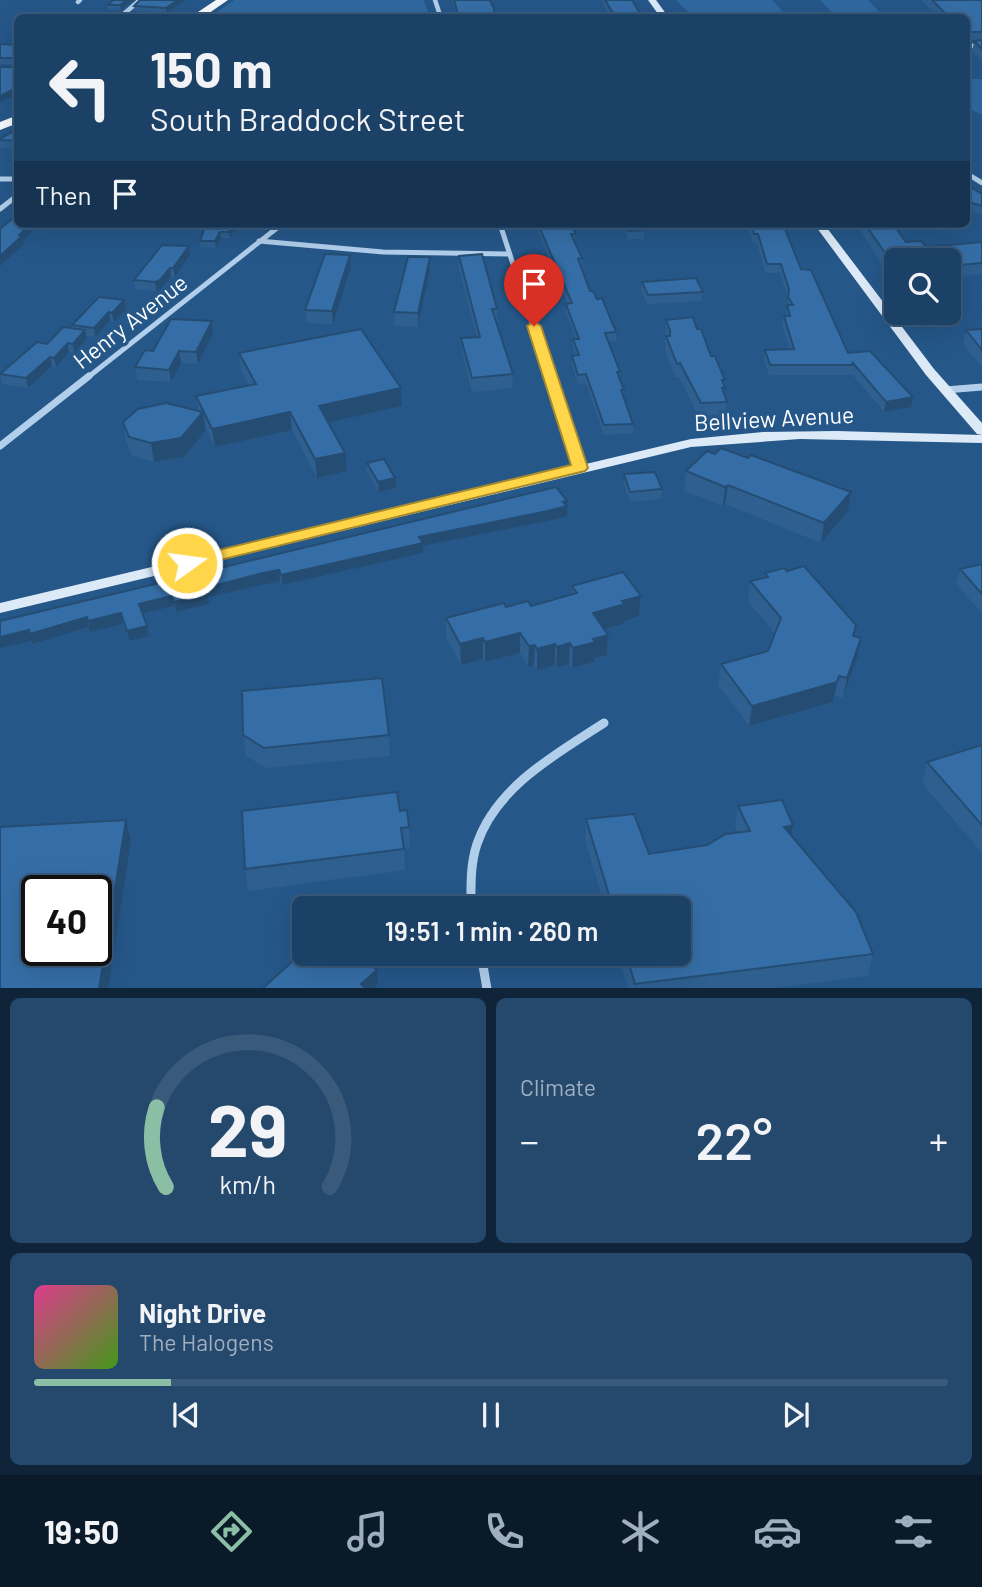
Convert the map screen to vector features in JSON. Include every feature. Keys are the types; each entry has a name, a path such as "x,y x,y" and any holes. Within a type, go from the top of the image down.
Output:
{"main road":[{"path":"200,14 223,0"}],"street":[{"path":"124,14 140,0"},
{"path":"0,209 14,198"},
{"name":"Henry Avenue","path":"0,446 277,228"},
{"path":"501,228 580,468"},
{"path":"822,228 945,390 982,431"},
{"path":"259,241 326,250 508,254"},
{"path":"945,390 982,387"},
{"name":"Bellview Avenue","path":"0,608 691,443 736,437 982,439"},
{"path":"471,896 471,874 477,842 496,806 533,770 604,723"},
{"path":"483,966 487,988"}],"shaded area":[{"path":"235,0 424,0 429,14 214,14"},
{"path":"676,0 772,0 784,13 791,14 690,14"},
{"path":"820,0 868,0 881,14 833,14"},
{"path":"970,79 982,79 982,115 970,109"}],"building":[{"path":"113,0 127,0 120,5 108,5"},
{"path":"140,0 178,0 166,8 134,6"},
{"path":"454,0 490,0 495,14 458,14"},
{"path":"605,0 632,0 641,14 614,14"},
{"path":"932,0 982,0 982,32 970,32 970,14 946,14"},
{"path":"982,40 982,49 974,41"},
{"path":"0,44 14,45 14,58 0,58"},
{"path":"0,67 14,67 14,89 0,96"},
{"path":"14,131 14,141 0,139"},
{"path":"970,187 982,194 982,206 970,202"},
{"path":"14,217 14,228 26,228 19,235 22,236 0,256 0,229"},
{"path":"205,228 231,228 229,232 220,232 215,241 200,241"},
{"path":"540,228 573,228 575,234 571,234 582,258 578,259 590,291 593,291 597,299 602,298 616,332 605,333 620,372 617,372 624,390 621,390 633,424 604,425 586,374 578,375 572,356 579,355 573,339 579,339 566,304 572,303"},
{"path":"628,228 645,230 628,231"},
{"path":"752,228 785,228 801,269 811,270 848,353 870,351 913,397 886,402 852,362 854,365 770,365 765,350 794,349 784,316 790,316 787,305 793,305 788,297 789,289 781,264 767,264 758,234 754,234"},
{"path":"868,228 896,228 906,242 921,241 926,247 982,242 982,263 961,265 961,248 884,248 884,251"},
{"path":"162,245 189,246 173,268 160,280 134,280"},
{"path":"325,254 350,255 332,311 305,310"},
{"path":"482,254 497,309 492,309 513,374 472,378 461,338 480,337 459,256"},
{"path":"408,257 430,257 418,313 394,312"},
{"path":"696,278 703,292 648,295 642,282"},
{"path":"99,297 124,300 94,328 72,325"},
{"path":"693,317 725,380 722,380 725,388 722,388 727,402 701,403 680,363 677,364 666,336 670,336 670,330 666,320"},
{"path":"171,319 212,321 196,352 179,351 169,370 135,367 145,350 153,351"},
{"path":"63,327 85,330 73,344 68,343 54,358 50,357 26,378 0,374 37,342 47,344"},
{"path":"361,329 401,388 319,406 345,453 315,459 290,412 212,429 196,396 256,384 239,353"},
{"path":"982,329 982,350 966,330"},
{"path":"166,403 203,412 181,438 151,443 129,437 123,422 138,409"},
{"path":"721,448 748,458 751,455 851,492 824,523 686,471 707,451 715,454"},
{"path":"384,459 395,478 378,482 367,463"},
{"path":"655,472 662,489 630,492 624,474"},
{"path":"556,487 567,501 563,502 567,506 419,537 423,543 281,575 279,570 263,573 205,588 208,594 174,602 172,596 139,604 147,626 127,631 121,613 88,621 87,617 30,634 29,630 0,637 0,621 176,579 174,575 197,569 199,573"},
{"path":"982,564 982,594 960,569"},
{"path":"804,566 856,625 853,636 861,638 847,678 839,676 837,682 752,706 721,664 768,651 781,618 750,581 768,577 765,573"},
{"path":"623,572 641,596 622,601 625,604 593,613 608,635 593,639 596,642 573,648 570,643 537,649 535,645 529,646 520,633 485,642 483,638 460,644 446,618 504,603 506,607 528,601 531,606 577,593 572,586"},
{"path":"382,678 389,735 264,748 243,735 242,691"},
{"path":"982,745 982,825 927,762"},
{"path":"397,792 400,811 407,810 409,827 401,828 404,849 245,869 242,811"},
{"path":"782,800 793,825 784,827 856,912 873,954 635,984 630,966 691,966 691,896 609,896 586,819 634,814 649,854 707,845 726,834 750,831 738,806"},
{"path":"126,820 112,908 112,875 21,875 21,966 103,966 99,988 0,988 0,827"},
{"path":"292,962 292,966 372,966 377,970 361,984 365,988 263,988"}],"route":[{"path":"187,563 580,468 534,326"}]}
